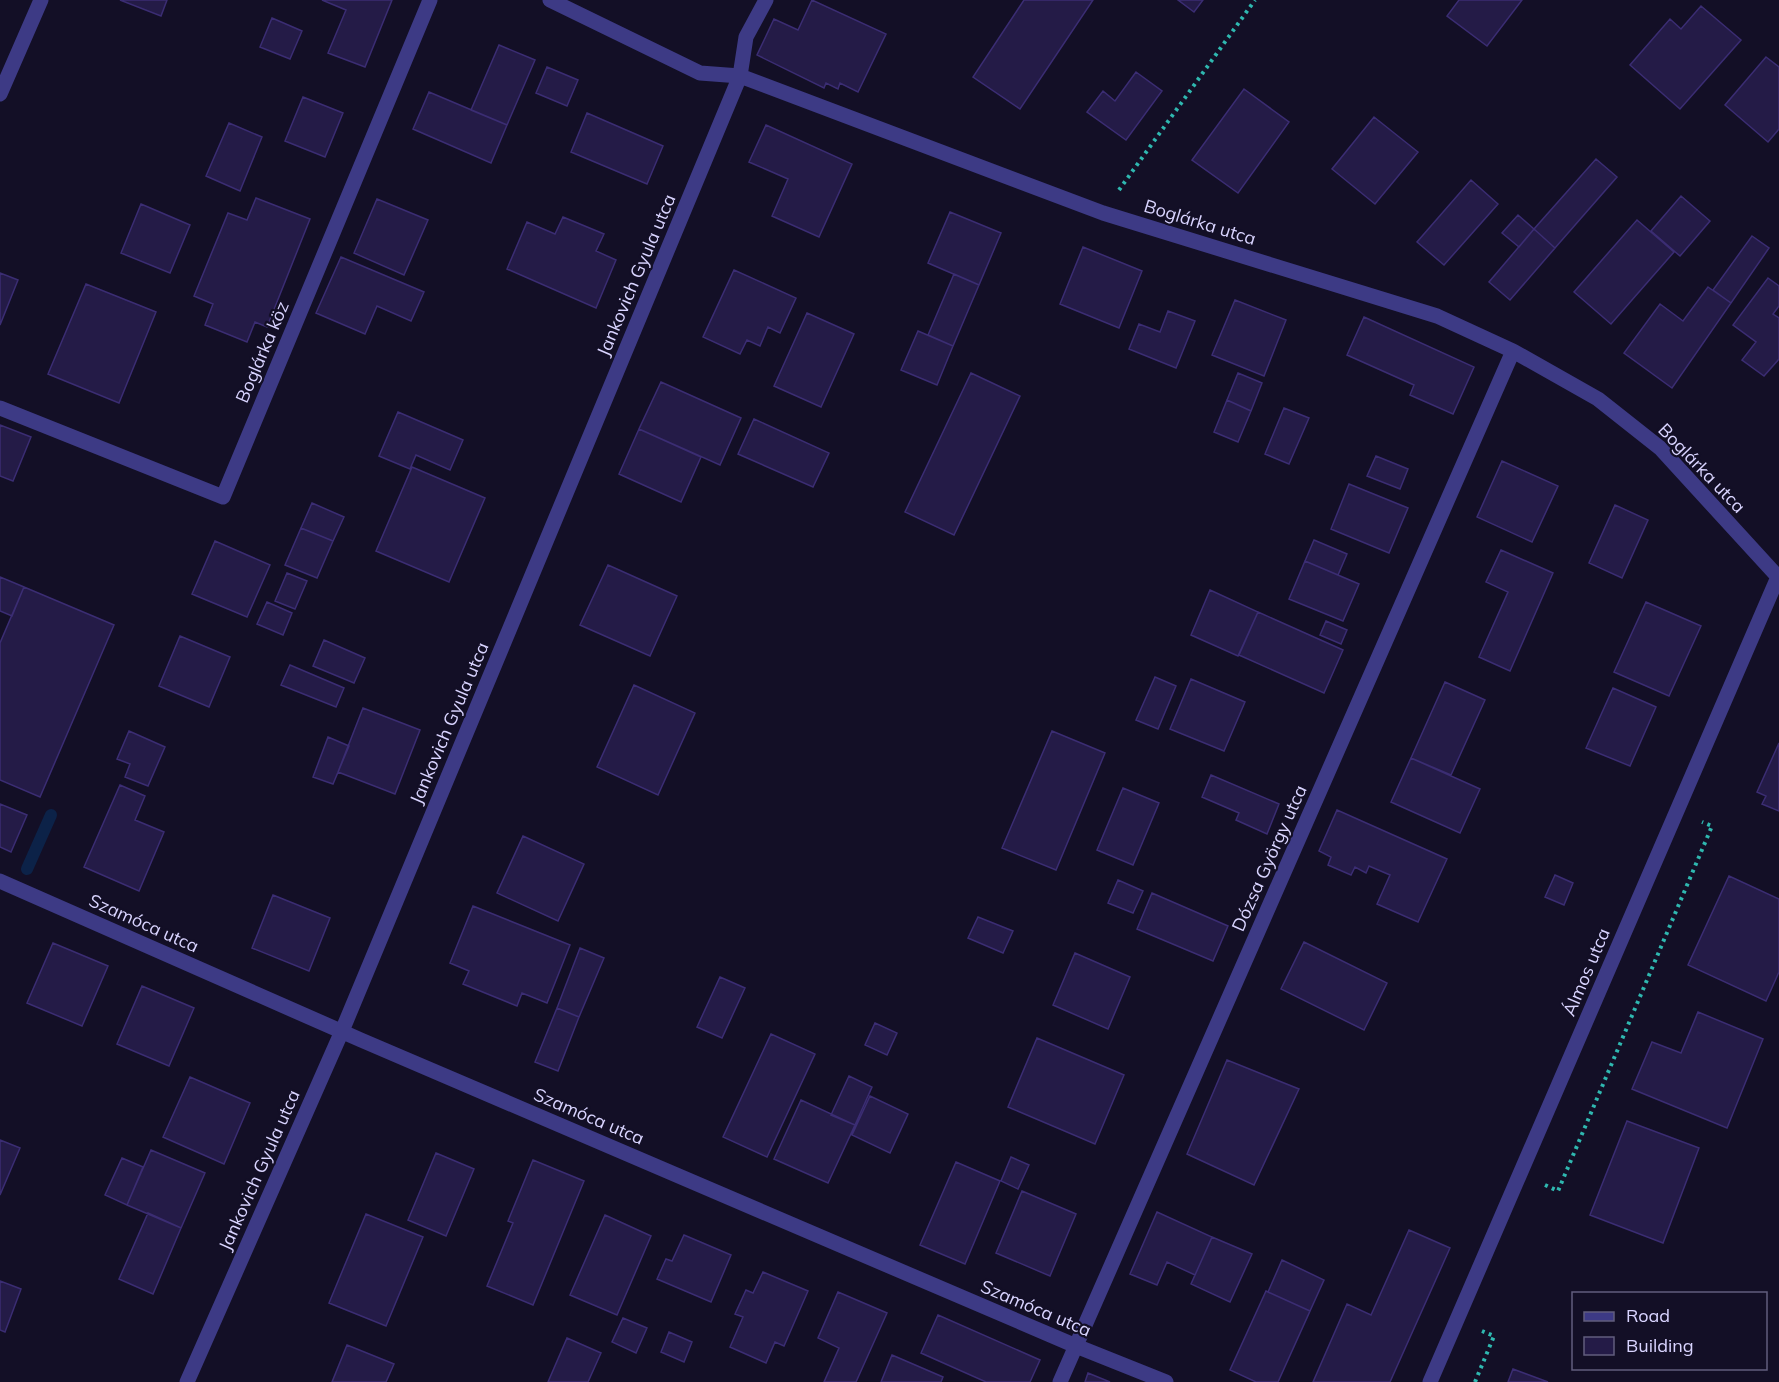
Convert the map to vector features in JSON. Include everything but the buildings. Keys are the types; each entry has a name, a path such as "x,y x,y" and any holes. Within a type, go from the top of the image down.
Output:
{"street":[{"path":"0,94 41,0"},
{"name":"Boglárka köz","path":"0,408 223,497 430,0"},
{"name":"Boglárka utca","path":"550,0 700,73 740,76 846,114 1103,213 1437,316 1513,351 1598,399 1660,448 1778,577"},
{"name":"Jankovich Gyula utca","path":"187,1382 342,1031 740,76 746,37 766,0"},
{"name":"Dózsa György utca","path":"1060,1382 1513,351"},
{"name":"Álmos utca","path":"1430,1382 1778,577"},
{"name":"Szamóca utca","path":"0,881 342,1031 1076,1346 1166,1382"}],"path":[{"path":"1103,213 1255,0"},
{"path":"1520,1174 1558,1191 1712,826 1677,811"},
{"path":"1457,1321 1494,1336 1475,1382"}],"waterway":[{"path":"27,869 51,815"}]}
